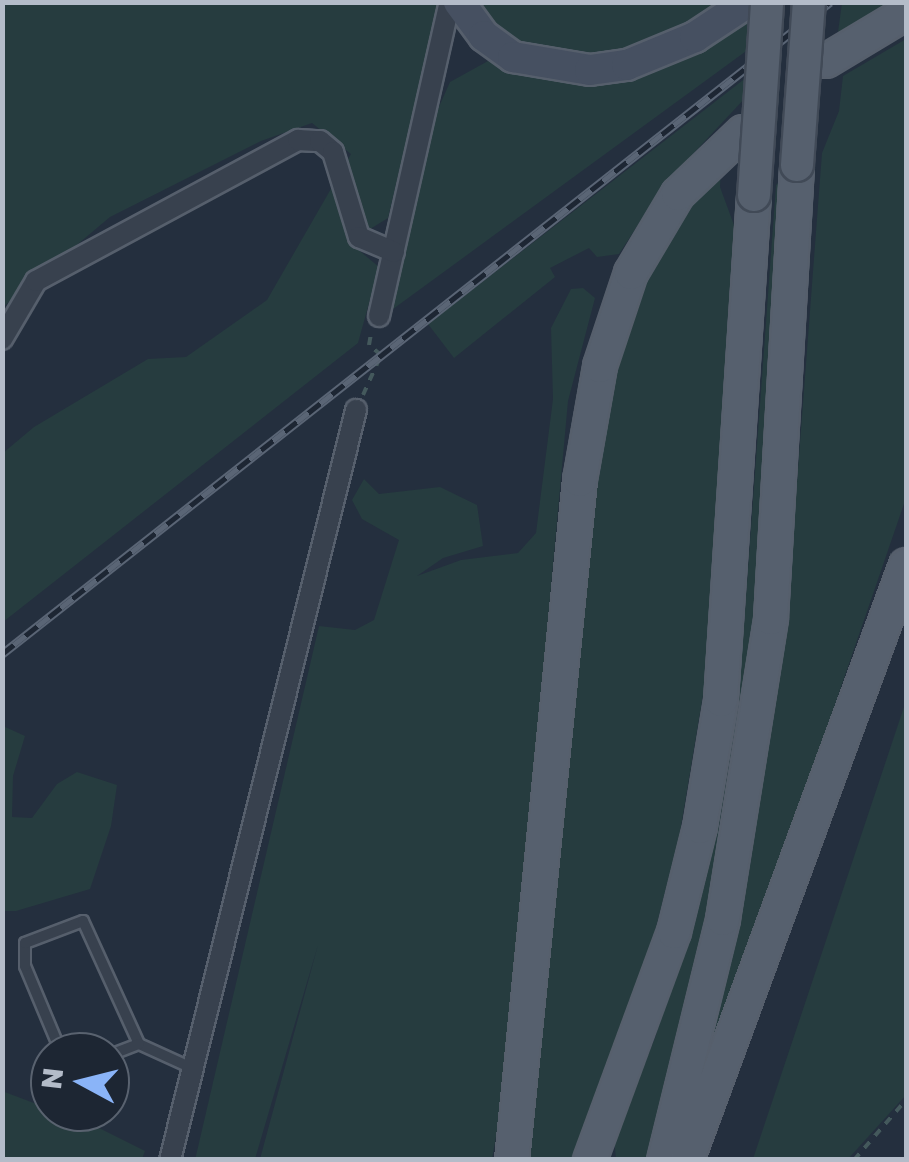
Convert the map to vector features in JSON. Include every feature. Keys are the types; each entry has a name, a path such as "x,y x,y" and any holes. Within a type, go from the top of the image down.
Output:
{"main road":[{"path":"590,1160 668,950 700,827 721,700 768,2"},
{"path":"664,1160 723,919 768,636 809,2"},
{"path":"826,62 906,13"},
{"path":"512,1160 580,480 600,366 631,272 678,194 743,132"},
{"path":"688,1160 906,565"}],"street":[{"path":"379,316 450,2"},
{"path":"459,2 484,36 513,57 590,70 627,65 695,36 748,2"},
{"path":"2,339 36,280 298,140 320,141 333,152 359,237 394,252"},
{"path":"170,1160 356,410"}],"lane":[{"path":"53,1032 25,966 25,943 83,921 139,1044 193,1068"},
{"path":"130,1048 139,1044"}],"path":[{"path":"356,410 381,356 369,345 379,316"},
{"path":"854,1160 906,1100"}],"green space":[{"path":"3,3 439,3 388,218 349,242 379,267 358,343 3,622 3,453 34,427 148,359 186,357 267,300 351,154 312,123 261,141 110,217 3,307"},
{"path":"477,3 735,3 623,53 561,59 519,49 491,28"},
{"path":"842,3 900,3 837,39"},
{"path":"752,19 749,49 389,312 434,118 450,82 488,61 554,81 590,83 698,50"},
{"path":"906,39 906,498 690,1126 748,878 787,614 822,153 839,111 843,76"},
{"path":"747,77 746,97 664,185 619,254 597,257 589,248 550,268 555,277 454,358 428,324"},
{"path":"721,168 720,187 734,225 704,689 679,838 651,947 572,1159 526,1160 594,484 612,370 643,276 684,201"},
{"path":"782,179 754,639 712,893 647,1159 616,1159 614,1139 655,1038 701,889 727,764 743,638 776,185"},
{"path":"583,288 595,298 568,401 506,1080 492,1159 260,1159 318,945 255,1159 195,1160 319,626 355,630 374,620 399,540 362,519 352,500 364,479 379,494 440,487 477,505 483,546 443,558 417,576 461,560 518,553 536,533 553,399 551,328 571,289"},
{"path":"906,701 906,1095 848,1159 753,1159"},
{"path":"3,726 25,736 13,776 12,817 32,818 57,784 77,772 117,785 111,826 90,889 16,911 3,911"},
{"path":"2,1091 30,1102 30,1132 107,1132 145,1151 142,1159 3,1159"}],"railway":[{"path":"2,654 830,2"}]}
